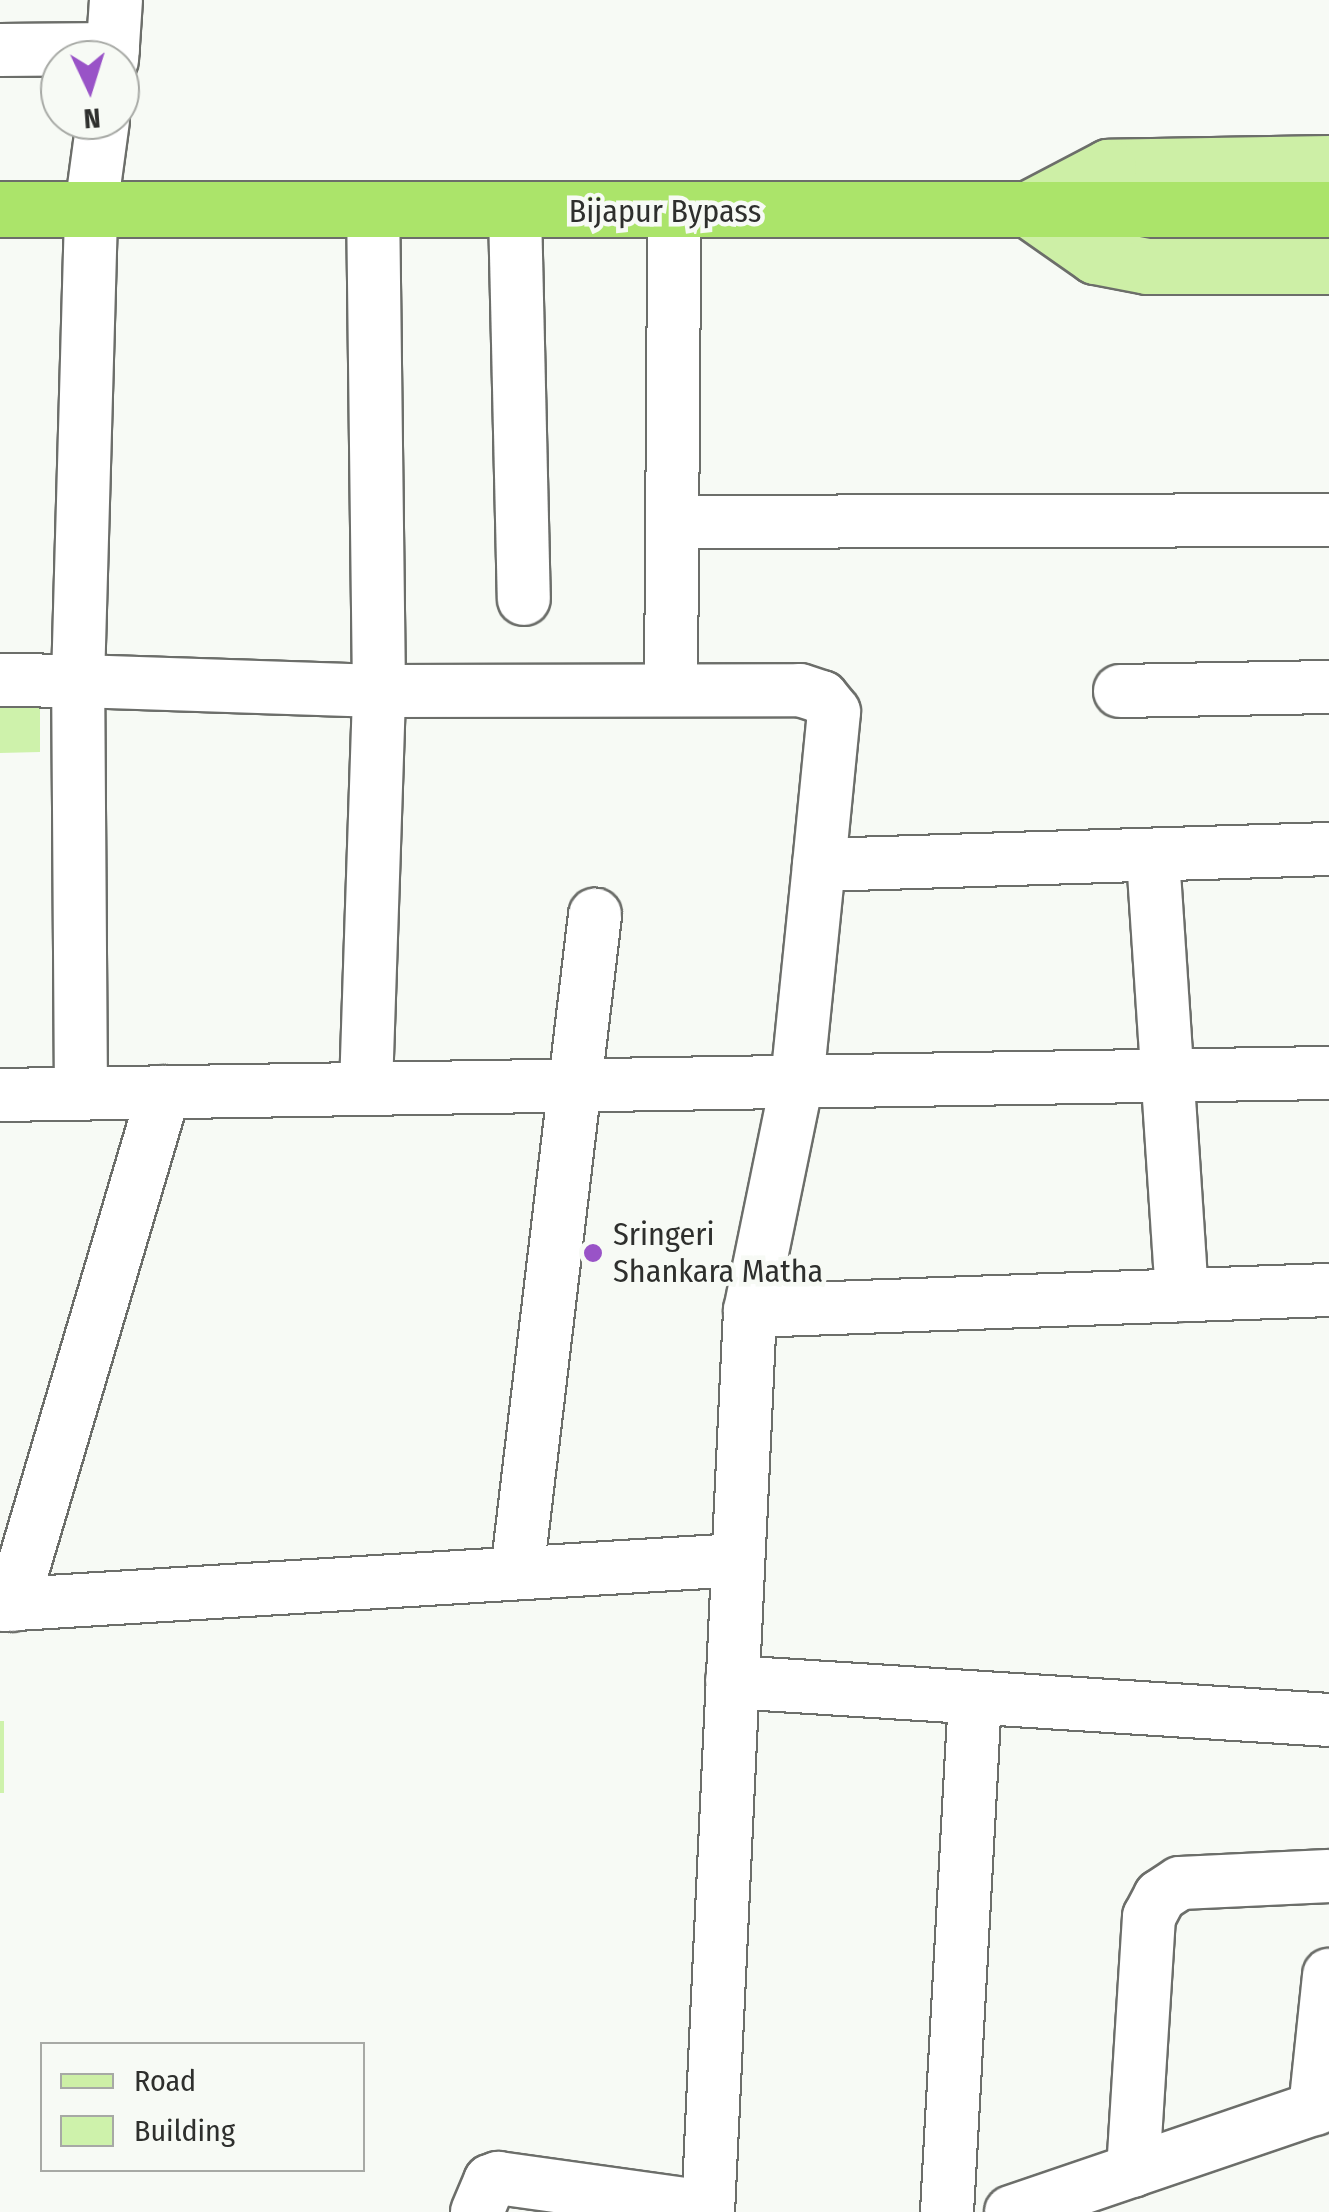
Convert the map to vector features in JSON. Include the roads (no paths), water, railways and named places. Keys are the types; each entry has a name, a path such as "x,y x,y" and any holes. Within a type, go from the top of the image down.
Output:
{"highway":[{"name":"Bijapur Bypass","path":"0,210 1329,209"}],"main road":[{"path":"1329,164 1108,167 1028,209 1094,256 1130,262 1329,266"}],"street":[{"path":"0,50 114,36"},
{"path":"81,1094 78,681 90,209 100,140"},
{"path":"366,1088 379,691 372,211"},
{"path":"516,211 524,599"},
{"path":"672,689 674,212"},
{"path":"674,522 1329,520"},
{"path":"0,680 379,691 800,690 822,696 834,712 796,1082 750,1311 708,2210 498,2178 490,2181 477,2212"},
{"path":"1120,691 1329,687"},
{"path":"819,865 1152,858 1329,849"},
{"path":"1152,858 1182,1296"},
{"path":"517,1573 595,915"},
{"path":"0,1094 1329,1073"},
{"path":"164,1092 6,1605 738,1560"},
{"path":"750,1311 1329,1290"},
{"path":"732,1682 1329,1720"},
{"path":"947,2212 974,1698"},
{"path":"1133,2170 1149,1917 1160,1896 1180,1883 1329,1876"},
{"path":"1010,2212 1322,2107 1329,1974"}],"place":[{"name":"Sringeri Shankara Matha","path":"593,1253"}]}
